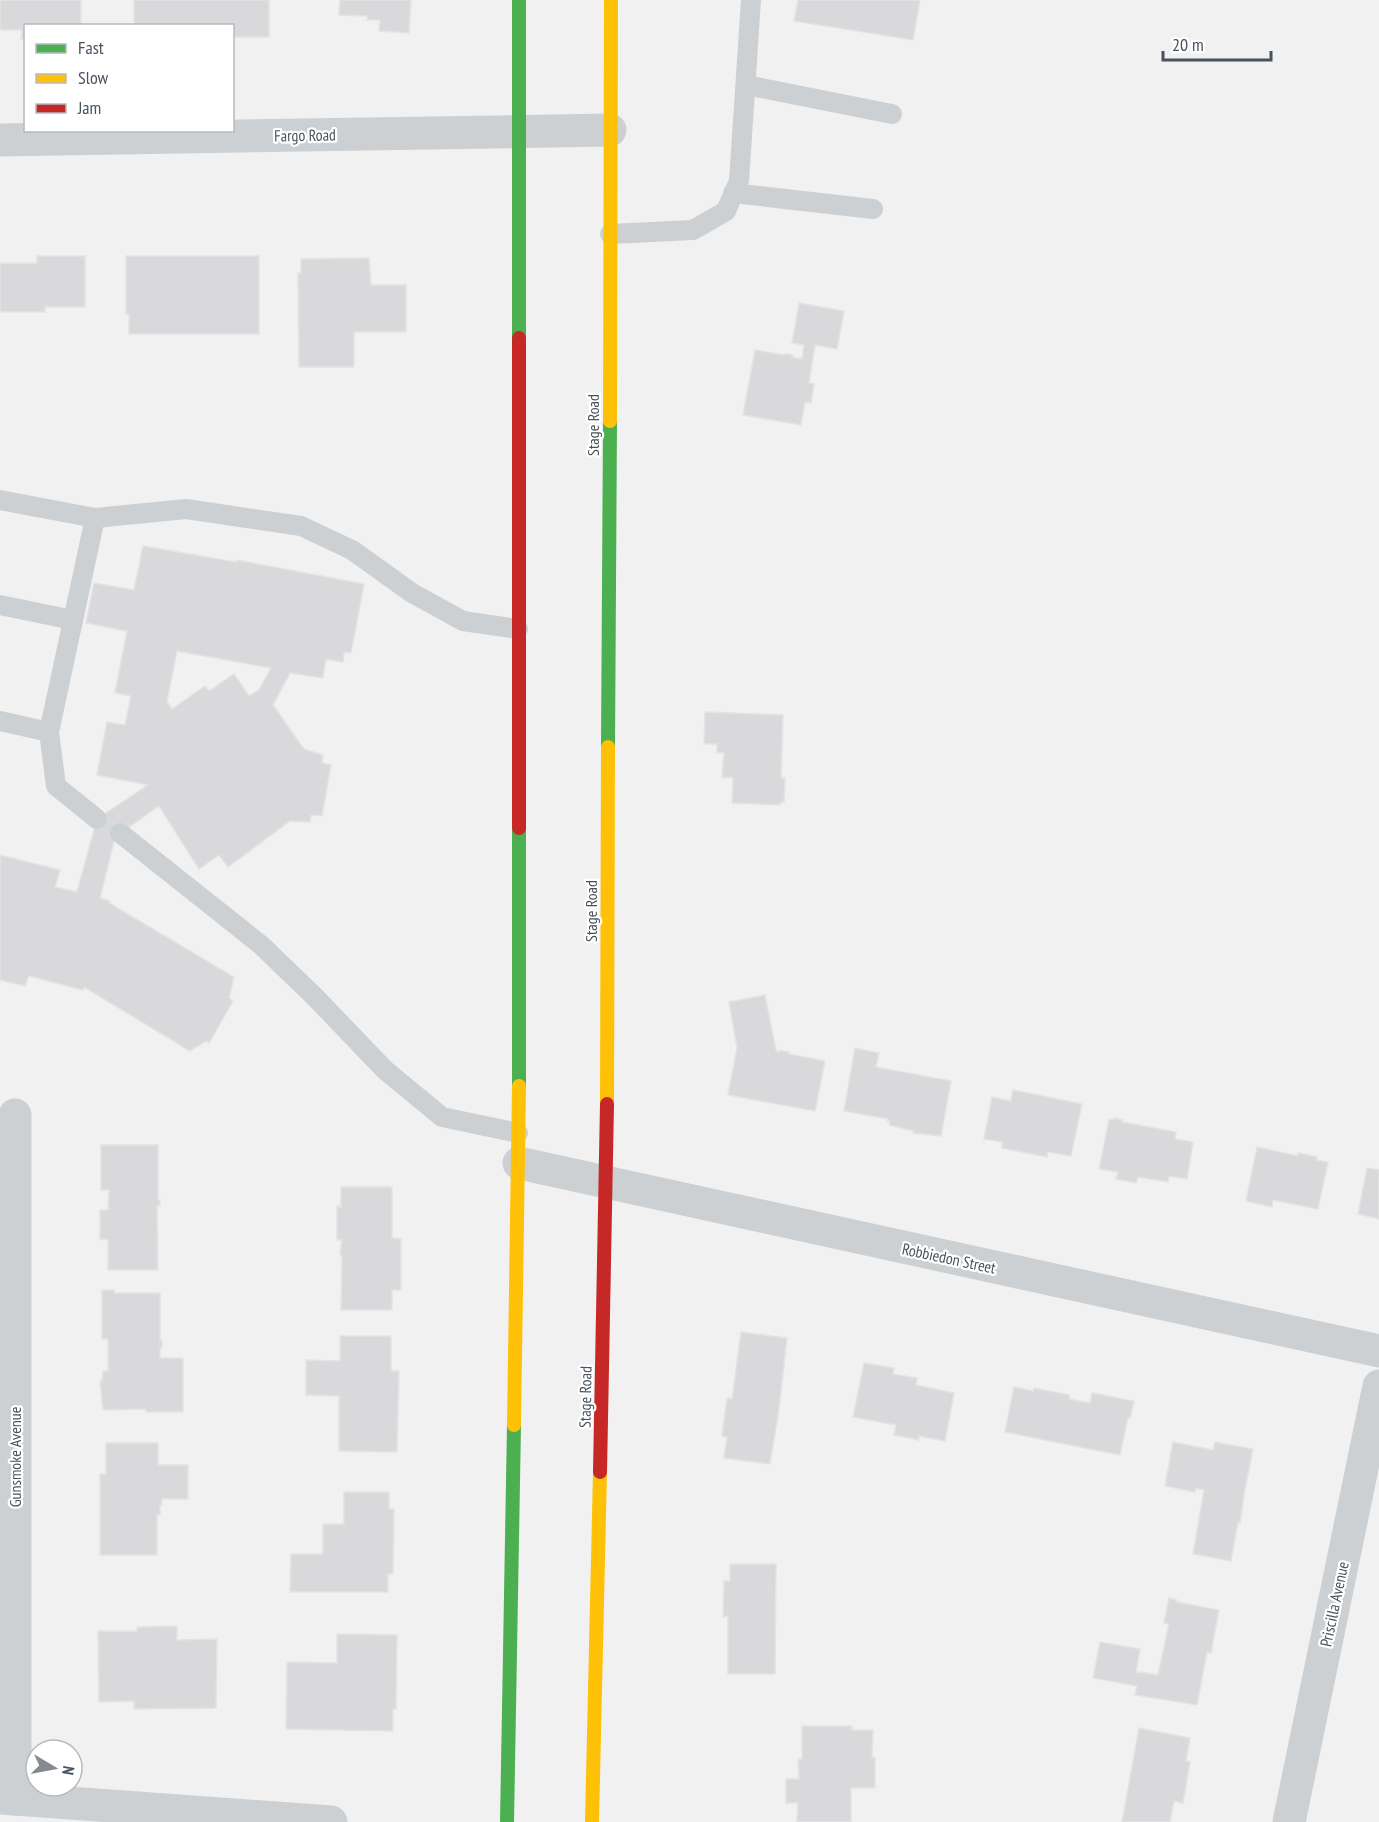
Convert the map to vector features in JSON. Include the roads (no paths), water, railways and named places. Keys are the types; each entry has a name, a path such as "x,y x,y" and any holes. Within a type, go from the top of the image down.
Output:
{"main road":[{"path":"507,1822 518,1148 519,0"},
{"name":"Stage Road","path":"592,1822 607,1183 611,0"}],"street":[{"name":"Fargo Road","path":"0,140 610,130"},
{"name":"Gunsmoke Avenue","path":"7,1798 15,1115"},
{"name":"Robbiedon Street","path":"518,1148 607,1183 1379,1352"},
{"name":"Priscilla Avenue","path":"1289,1822 1379,1386"},
{"path":"7,1798 331,1822"}],"lane":[{"path":"610,234 693,230 726,211 739,181 751,0"},
{"path":"746,86 892,114"},
{"path":"733,193 873,210"},
{"path":"0,500 95,518 186,509 301,525 352,550 412,594 463,621 518,629"},
{"path":"95,518 49,732 56,786 97,819"},
{"path":"0,605 73,620"},
{"path":"0,721 49,732"},
{"path":"120,833 261,945 385,1070 442,1117 518,1148"}]}
